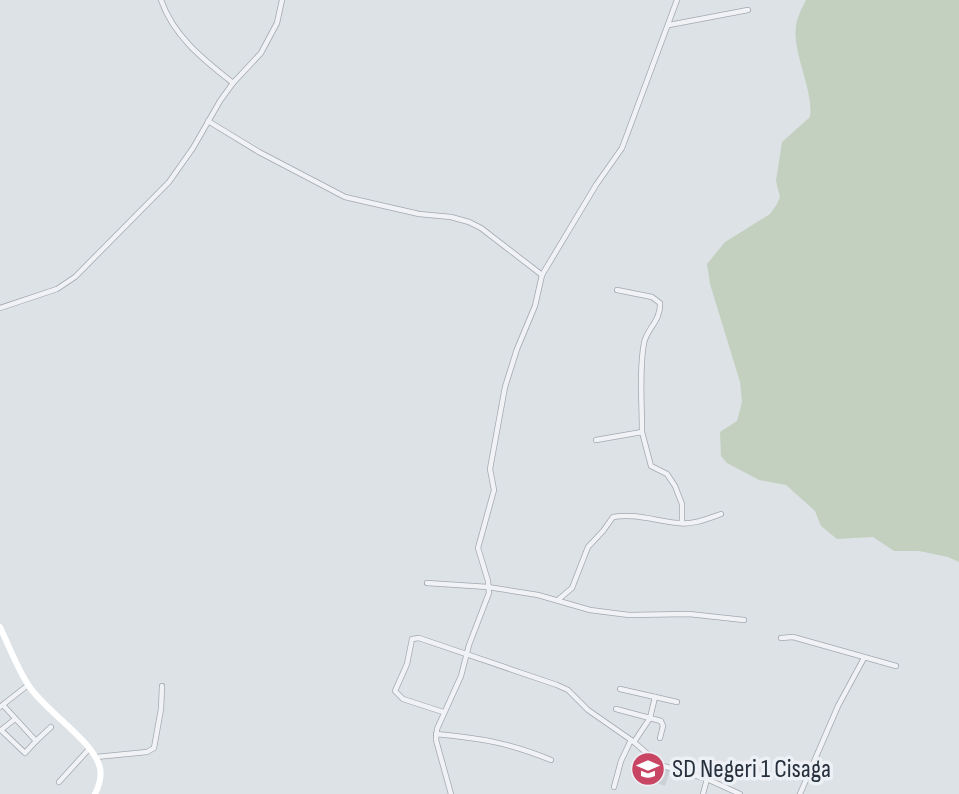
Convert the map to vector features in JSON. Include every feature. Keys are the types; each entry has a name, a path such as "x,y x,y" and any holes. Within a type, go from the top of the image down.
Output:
{"main road":[{"path":"0,626 28,685 96,757 101,772 95,794"}],"street":[{"path":"161,0 184,40 233,83"},
{"path":"0,308 57,289 75,277 169,182 233,83 261,54 277,23 282,0"},
{"path":"451,794 436,734 443,712 461,676 485,605 488,587 478,548 494,490 491,469 505,387 535,306 542,275 596,185 622,148 677,0"},
{"path":"668,25 748,10"},
{"path":"208,121 259,152 345,197 468,222 481,228 542,275"},
{"path":"617,290 652,298 660,303 656,324 645,339 642,360 642,432 651,466 667,474 680,497 682,523"},
{"path":"596,440 642,432"},
{"path":"559,600 572,588 588,547 613,517 631,515 682,523 696,522 721,514"},
{"path":"427,583 488,587 559,600 590,610 629,615 689,614 744,620"},
{"path":"781,638 793,637 896,666"},
{"path":"443,712 396,695 395,688 407,664 411,641 419,638 568,690 588,710 663,766 707,779 740,794"},
{"path":"800,794 838,706 864,658"},
{"path":"28,685 1,706 36,741"},
{"path":"96,757 147,752 154,748 162,687"},
{"path":"620,689 677,702"},
{"path":"614,787 621,761 650,718 655,697"},
{"path":"616,709 662,722 660,738"},
{"path":"15,719 0,730 24,753 51,727"},
{"path":"436,734 495,741 551,760"},
{"path":"59,782 89,749"},
{"path":"703,794 707,779"}],"shaded area":[{"name":"SD Negeri 1 Cisaga","path":"641,752 660,767 670,771 665,786 630,773 636,756 639,757"}],"green space":[{"path":"806,0 959,0 959,562 919,551 894,551 873,537 837,539 821,526 815,511 786,485 759,480 727,463 721,456 720,432 737,421 742,402 740,382 710,284 707,264 725,242 770,214 780,197 776,181 782,142 810,117 809,96 796,37 797,19"}],"place":[{"name":"SD Negeri 1 Cisaga","path":"648,769"}]}
